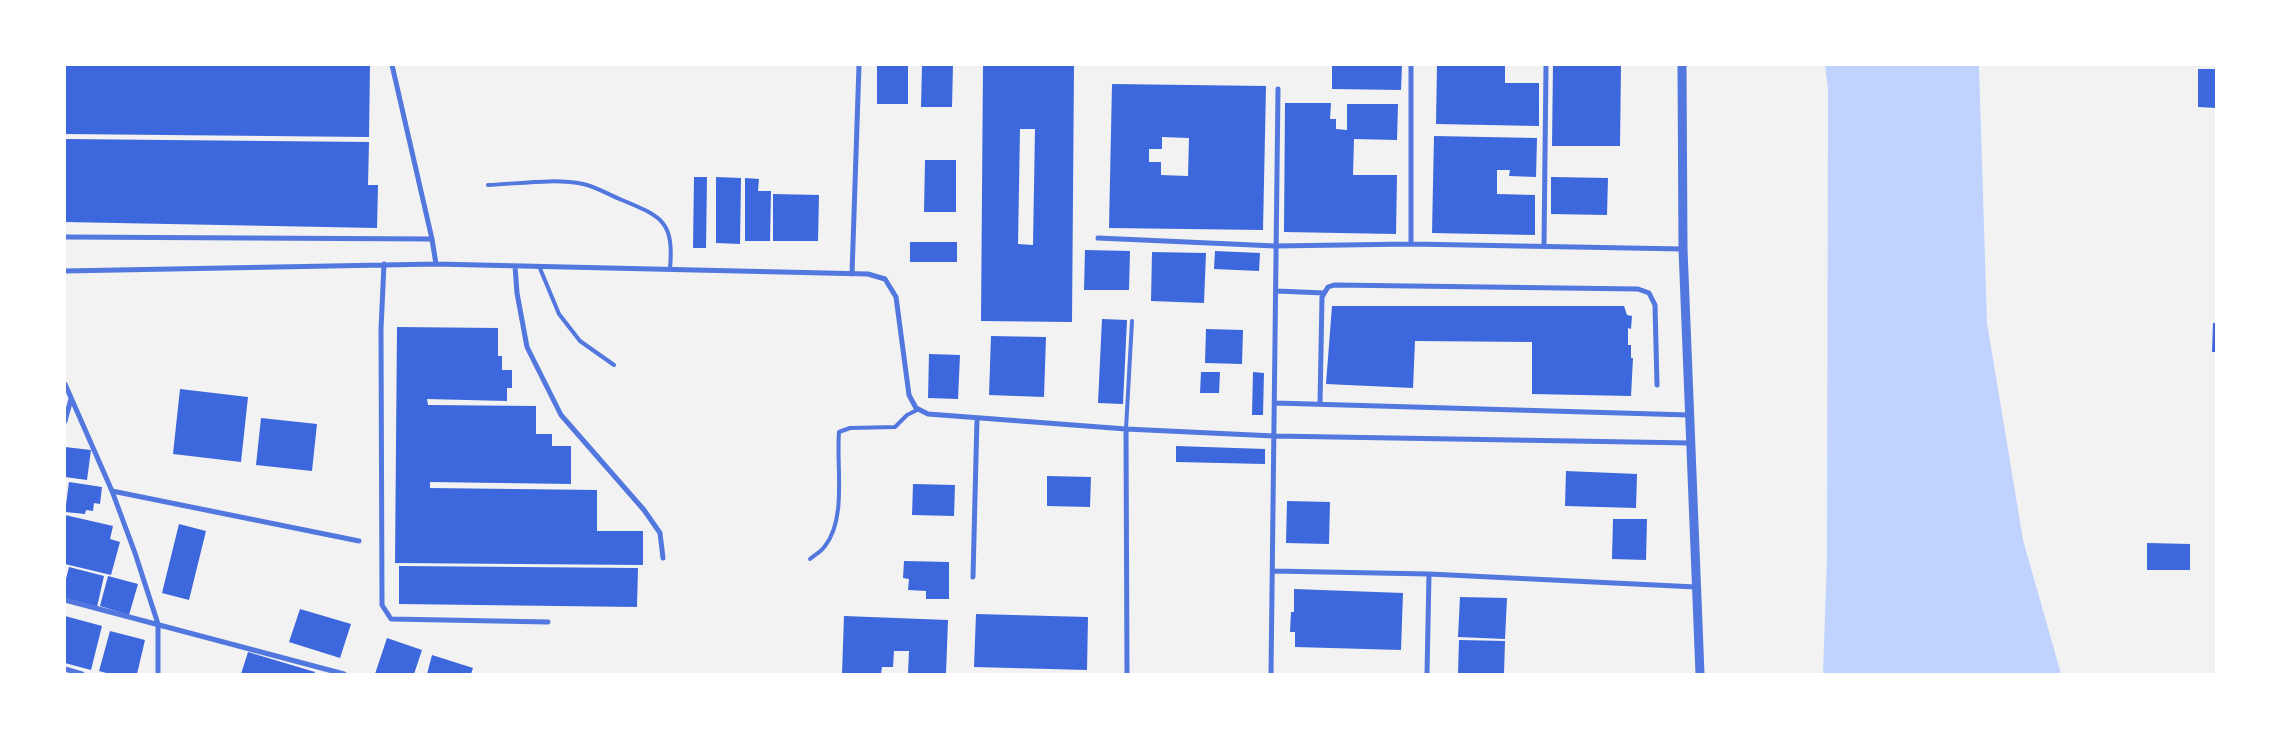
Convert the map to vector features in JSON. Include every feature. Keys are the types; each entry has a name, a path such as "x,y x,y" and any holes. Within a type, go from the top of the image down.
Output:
{"street":[{"path":"392,65 436,264"},
{"path":"852,274 859,65"},
{"path":"1411,65 1411,244"},
{"path":"1544,246 1546,65"},
{"path":"1682,65 1683,249 1700,674"},
{"path":"1271,674 1278,89"},
{"path":"65,237 432,239"},
{"path":"1098,238 1275,246 1411,244 1683,249"},
{"path":"384,264 381,329 382,605 391,619 548,622"},
{"path":"65,270 436,264 868,274 885,280 896,297 909,395 916,408 928,414 1126,429 1274,436 1691,443"},
{"path":"515,266 517,293 527,347 561,415 644,510 660,532 663,558"},
{"path":"1320,404 1322,297 1334,284 1638,289 1649,293 1655,305 1657,385"},
{"path":"1277,291 1324,293"},
{"path":"65,384 112,492 135,552 158,624 158,674"},
{"path":"65,421 71,399"},
{"path":"1275,403 1689,415"},
{"path":"973,577 977,418"},
{"path":"1126,429 1126,674"},
{"path":"112,492 359,541"},
{"path":"1272,571 1429,574 1696,586"},
{"path":"1427,674 1429,574"},
{"path":"65,600 344,674"},
{"path":"65,669 82,674"}],"lane":[{"path":"488,185 576,183 596,188 647,209 661,220 670,234 672,252 670,269"},
{"path":"539,266 559,314 580,341 614,365"},
{"path":"1126,429 1132,321"},
{"path":"810,559 825,547 834,530 838,509 839,432 850,428 895,427 907,416 919,409"}],"water":[{"path":"1825,65 1979,65 1987,323 2023,540 2061,674 1823,674 1827,558 1828,89"}],"building":[{"path":"65,65 370,65 369,137 65,134"},
{"path":"877,65 908,65 908,104 877,104"},
{"path":"922,65 953,65 952,107 921,107"},
{"path":"983,65 1074,65 1072,322 981,321","holes":["1020,129 1035,129 1033,245 1018,244"]},
{"path":"1332,65 1402,65 1401,90 1332,89"},
{"path":"1437,65 1505,65 1505,83 1539,83 1539,126 1436,124"},
{"path":"1553,65 1621,65 1620,146 1552,146"},
{"path":"2198,69 2216,69 2216,108 2198,107"},
{"path":"1112,84 1266,86 1263,230 1109,228","holes":["1162,137 1189,138 1188,176 1161,175 1161,162 1149,162 1149,149 1162,149"]},
{"path":"1285,103 1331,103 1330,119 1336,119 1336,129 1347,130 1347,104 1398,104 1397,140 1354,139 1353,175 1397,175 1396,234 1284,232"},
{"path":"1434,136 1537,138 1536,177 1509,176 1510,170 1497,170 1497,194 1535,195 1535,235 1432,233"},
{"path":"65,139 369,142 368,185 378,185 377,228 65,222"},
{"path":"925,160 956,160 956,212 924,212"},
{"path":"694,177 707,177 706,248 693,248"},
{"path":"716,177 741,178 740,244 716,243"},
{"path":"1551,177 1608,178 1607,215 1551,214"},
{"path":"745,178 759,179 758,191 771,191 770,241 745,241"},
{"path":"773,194 819,195 818,241 773,241"},
{"path":"910,242 957,242 957,262 910,262"},
{"path":"1085,250 1130,251 1129,290 1084,290"},
{"path":"1215,251 1260,253 1259,271 1214,269"},
{"path":"1152,252 1206,253 1204,303 1151,301"},
{"path":"1332,306 1624,306 1627,315 1632,316 1631,329 1628,328 1628,345 1631,345 1631,358 1633,358 1631,396 1532,394 1532,342 1415,341 1413,388 1326,384"},
{"path":"1102,319 1127,320 1123,404 1098,403"},
{"path":"2213,323 2216,323 2216,352 2212,352"},
{"path":"397,327 498,328 498,356 502,356 502,370 512,370 512,388 507,388 507,401 427,399 428,405 536,406 536,434 552,434 552,446 571,446 571,484 430,482 430,488 597,490 597,531 643,531 643,565 395,563"},
{"path":"1206,329 1243,330 1242,364 1205,363"},
{"path":"991,336 1046,337 1044,397 989,395"},
{"path":"929,354 960,355 958,399 928,398"},
{"path":"1201,372 1220,372 1219,393 1200,393"},
{"path":"1253,372 1264,373 1263,415 1252,415"},
{"path":"180,389 248,397 241,462 173,454"},
{"path":"261,418 317,424 312,471 256,465"},
{"path":"1176,446 1265,449 1265,464 1176,462"},
{"path":"65,447 91,450 87,480 65,477"},
{"path":"1566,471 1637,474 1636,508 1565,506"},
{"path":"1047,476 1091,477 1090,507 1047,506"},
{"path":"69,482 102,487 100,504 94,503 93,511 86,510 85,514 65,512"},
{"path":"913,484 955,485 954,516 912,515"},
{"path":"1287,501 1330,502 1329,544 1286,543"},
{"path":"65,515 113,526 110,539 120,542 111,575 65,564"},
{"path":"1613,519 1647,519 1646,560 1612,559"},
{"path":"179,524 206,531 189,600 162,593"},
{"path":"2147,543 2190,544 2190,570 2147,570"},
{"path":"904,561 949,562 949,599 926,599 926,591 908,590 909,579 903,578"},
{"path":"399,566 638,568 637,607 399,604"},
{"path":"69,567 104,576 97,607 65,599 65,583"},
{"path":"108,576 138,584 129,615 100,606"},
{"path":"1294,589 1403,593 1401,650 1295,647 1295,632 1290,632 1291,612 1294,612"},
{"path":"1460,597 1507,598 1505,639 1458,637"},
{"path":"300,609 351,624 340,658 289,642"},
{"path":"976,614 1088,617 1087,670 974,667"},
{"path":"65,616 102,626 91,670 65,663"},
{"path":"844,616 948,620 946,674 908,674 909,651 894,651 893,667 882,667 881,674 842,674"},
{"path":"110,631 145,640 137,674 110,674 99,671"},
{"path":"387,638 422,650 414,674 375,674"},
{"path":"1459,640 1505,641 1504,674 1458,674"},
{"path":"248,652 315,672 314,674 241,674"},
{"path":"432,655 473,668 471,674 427,674"}]}
